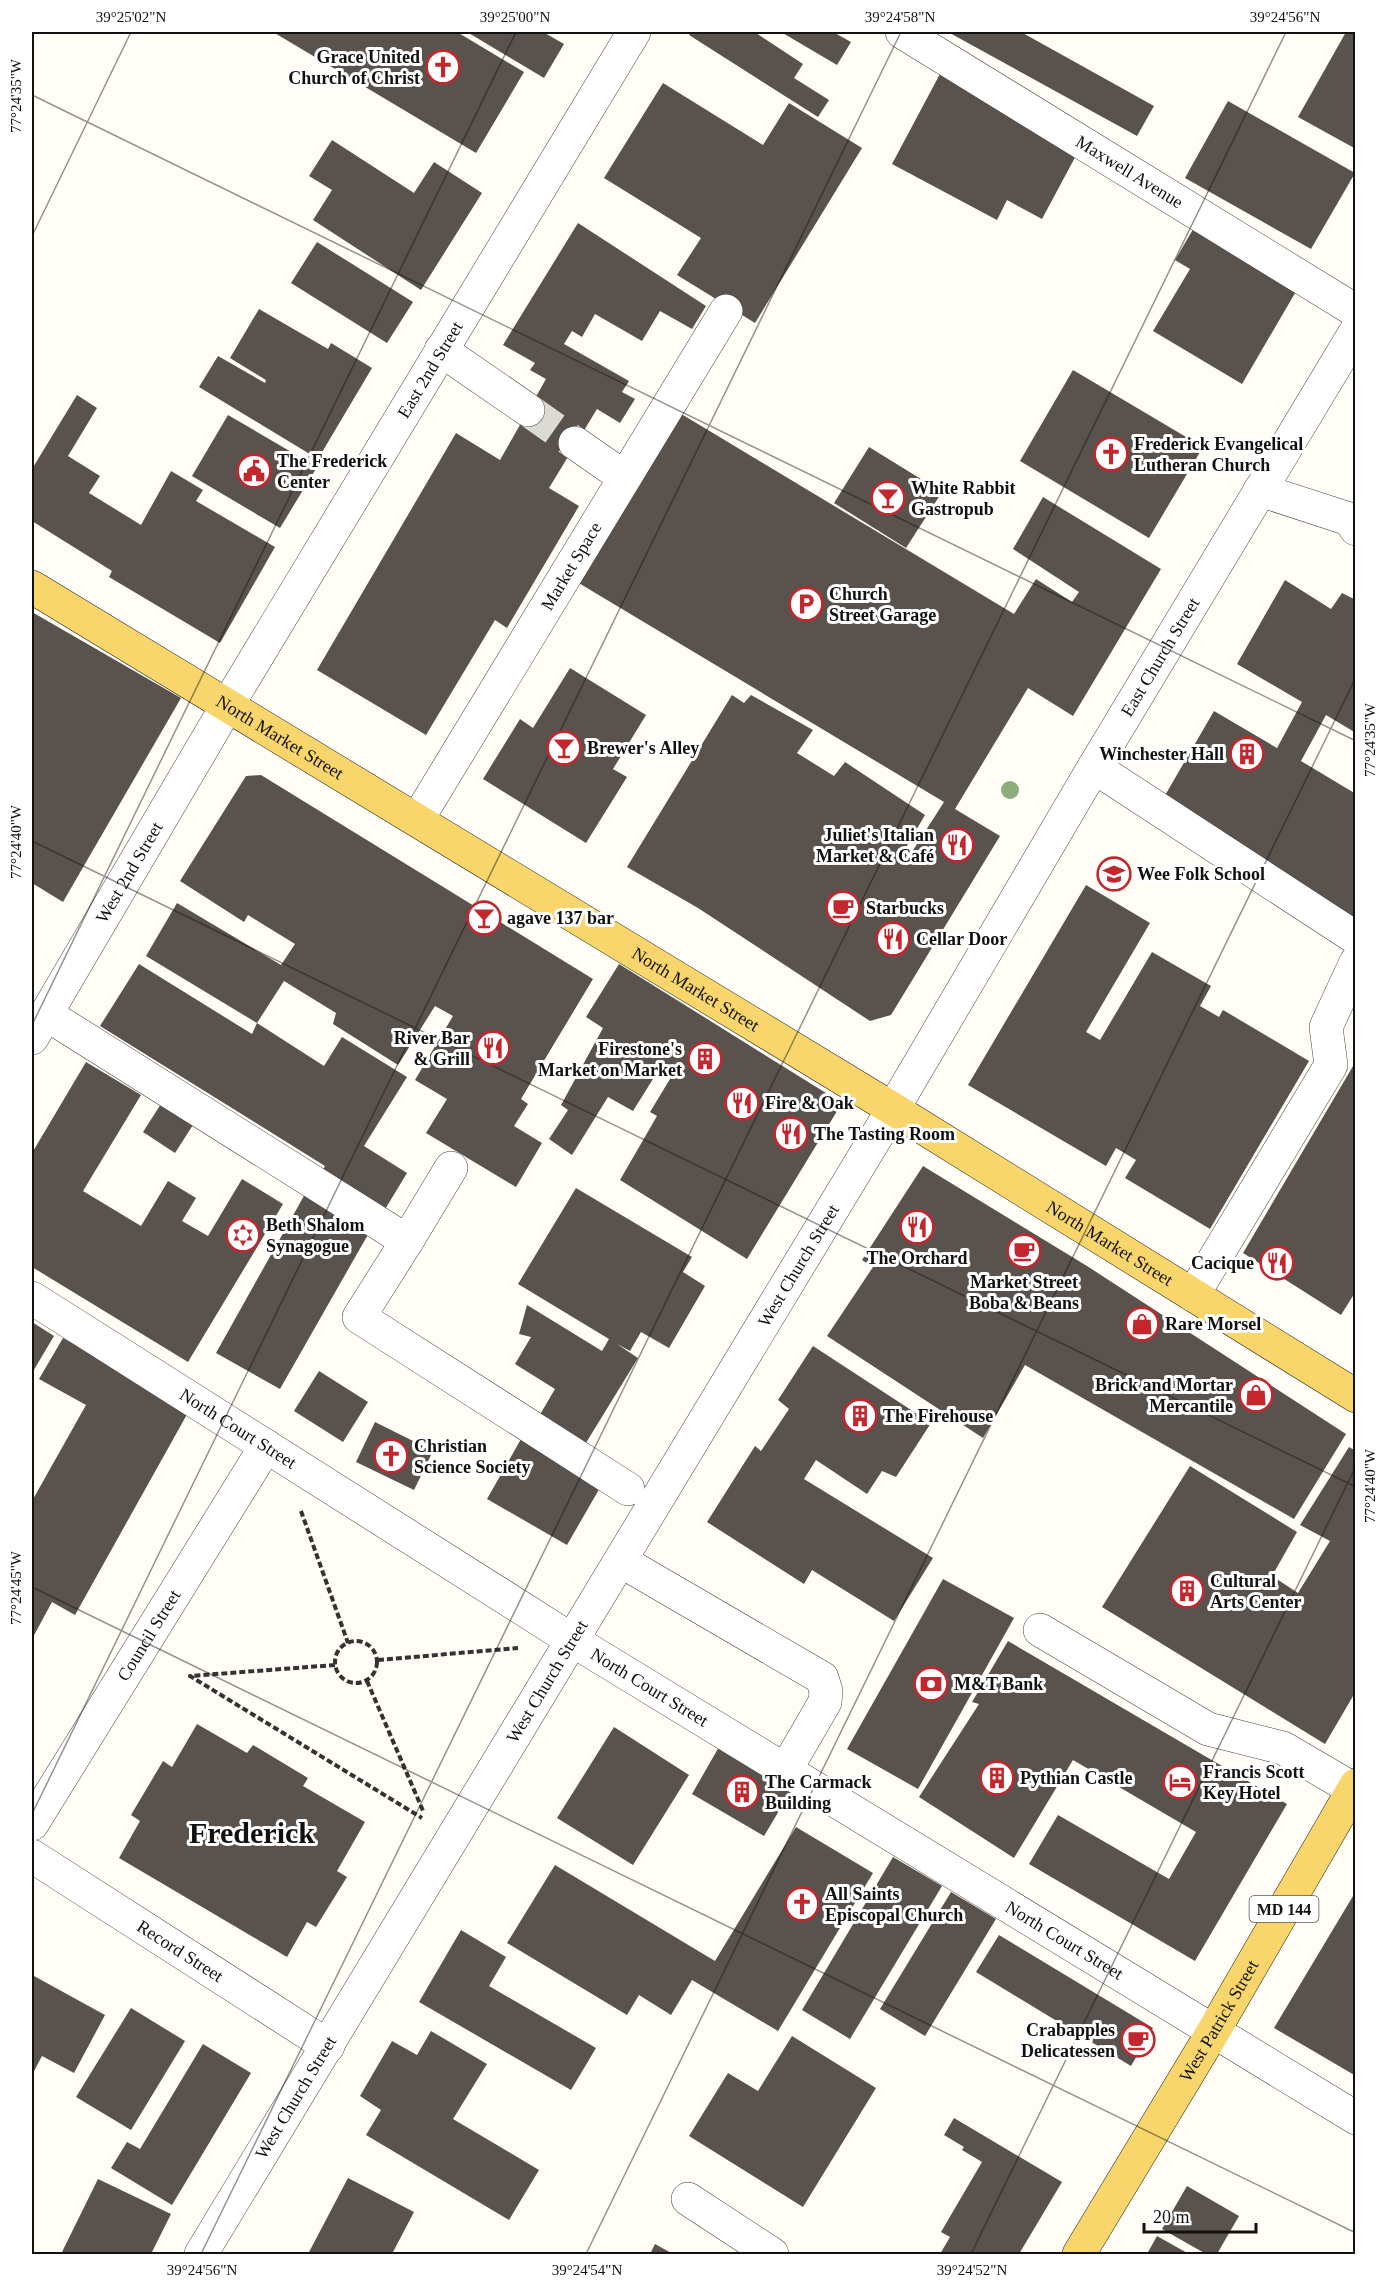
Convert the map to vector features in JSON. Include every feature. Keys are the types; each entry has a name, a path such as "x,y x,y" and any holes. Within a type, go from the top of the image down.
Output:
{"main road":[{"name":"North Market Street","path":"32,587 894,1109 1356,1396"},
{"name":"West Patrick Street","path":"1079,2254 1213,2032 1354,1787"}],"street":[{"name":"East 2nd Street","path":"226,706 634,32"},
{"name":"Maxwell Avenue","path":"903,32 1356,311"},
{"name":"Market Space","path":"417,820 726,311"},
{"name":"East Church Street","path":"894,1109 1094,767 1356,331"},
{"path":"441,350 528,410"},
{"path":"575,443 624,477"},
{"path":"1260,490 1354,521"},
{"name":"West 2nd Street","path":"39,1026 226,706"},
{"path":"1094,767 1356,938"},
{"path":"1193,1295 1331,1065 1326,1027 1356,962"},
{"path":"39,1026 407,1241"},
{"name":"West Church Street","path":"201,2254 894,1109"},
{"path":"451,1168 359,1317 628,1489"},
{"name":"North Court Street","path":"32,1298 572,1640 1356,2118"},
{"name":"Council Street","path":"32,1824 266,1446"},
{"path":"621,1561 822,1678 826,1691 825,1702 785,1771"},
{"path":"1041,1630 1208,1729 1283,1748 1354,1787"},
{"name":"Record Street","path":"32,1856 328,2046"},
{"path":"688,2199 772,2254"}],"path":[{"path":"297,1502 348,1643"},
{"path":"363,1642 374,1649 378,1660 375,1673 367,1682 355,1684 343,1680 336,1670 335,1658 341,1647 348,1643 363,1642"},
{"path":"378,1660 523,1648"},
{"path":"335,1665 190,1676 429,1823 367,1682"}],"building":[{"path":"273,32 457,32 524,72 476,153"},
{"path":"467,32 543,32 564,44 544,78"},
{"path":"691,32 757,32 803,64 794,78 829,100 818,117 689,35"},
{"path":"781,32 833,32 851,42 837,65"},
{"path":"948,32 1021,32 1154,106 1137,136"},
{"path":"1346,32 1356,32 1356,149 1298,117"},
{"path":"941,72 1079,150 1042,219 1007,200 997,220 892,164"},
{"path":"663,83 763,145 789,103 862,148 755,323 677,275 701,238 604,178"},
{"path":"1228,101 1355,173 1311,249 1185,178"},
{"path":"332,140 414,193 434,162 482,193 421,290 313,220 332,190 309,176"},
{"path":"578,223 706,306 692,329 660,311 642,341 595,314 582,337 572,331 564,344 629,381 622,392 635,399 620,423 597,409 549,488 579,506 507,628 495,620 426,735 317,670 456,433 500,460 546,379 530,370 535,363 503,345"},
{"path":"1195,226 1298,288 1242,384 1153,331 1190,269 1175,260"},
{"path":"317,242 413,302 387,343 291,283"},
{"path":"259,309 328,349 331,343 372,368 318,459 199,387 218,356 265,383 266,380 230,358"},
{"name":"Frederick Evangelical Lutheran Church","path":"1073,370 1203,447 1149,538 1020,461"},
{"path":"77,395 97,408 68,456 100,476 89,493 141,525 171,471 203,490 196,501 275,547 220,643 109,577 112,571 32,521 32,469"},
{"path":"678,412 1014,614 1036,579 1072,602 1079,592 1013,549 1043,497 1161,569 1073,716 1028,688 955,809 1000,836 891,1015 870,1021 698,908 627,867 732,695 744,703 751,695 813,730 797,753 834,776 845,762 925,815 904,851 910,855 944,802 577,582"},
{"name":"The Frederick Center","path":"228,415 317,467 280,528 192,476"},
{"name":"White Rabbit Gastropub","path":"869,447 942,492 906,548 834,503"},
{"name":"Winchester Hall","path":"1285,580 1331,609 1342,593 1356,600 1356,733 1326,715 1301,761 1356,794 1356,918 1160,804 1214,711 1277,748 1302,702 1237,664"},
{"path":"32,612 181,698 63,902 32,883"},
{"name":"Brewer's Alley","path":"570,668 646,715 613,769 627,777 586,843 483,779 520,719 533,728"},
{"path":"261,775 593,979 521,1099 528,1104 514,1126 542,1143 516,1187 426,1133 447,1099 415,1080 453,1016 435,1006 398,1065 333,1024 336,1013 284,981 257,1023 146,956 177,903 281,965 295,944 248,915 244,922 180,881 246,776"},
{"path":"1086,885 1150,923 1086,1032 1100,1040 1152,952 1211,986 1200,1006 1219,1017 1223,1010 1309,1061 1210,1229 1125,1178 1136,1160 1116,1148 1106,1166 968,1085"},
{"path":"139,964 252,1034 257,1023 324,1066 342,1037 407,1077 364,1146 407,1173 384,1211 321,1173 325,1166 100,1026"},
{"path":"619,964 842,1103 747,1259 620,1180 657,1116 650,1112 670,1079 658,1071 633,1111 608,1097 572,1155 549,1139 568,1110 561,1105 603,1028 586,1017"},
{"path":"1356,1061 1356,1291 1341,1315 1243,1253"},
{"path":"86,1062 141,1095 83,1191 141,1226 168,1181 196,1198 182,1221 208,1236 242,1179 283,1204 188,1362 32,1267 32,1153"},
{"path":"168,1093 200,1114 175,1153 143,1132"},
{"path":"923,1166 1087,1266 1346,1434 1294,1519 1025,1365 983,1438 827,1336 873,1267 862,1260"},
{"path":"576,1188 692,1257 683,1272 705,1286 669,1348 641,1332 630,1351 617,1344 638,1358 581,1451 535,1423 555,1389 515,1364 531,1337 519,1334 527,1305 602,1351 609,1339 518,1284"},
{"path":"305,1194 370,1231 280,1389 216,1353"},
{"path":"32,1322 54,1336 32,1373"},
{"path":"63,1338 190,1409 75,1615 52,1602 32,1639 32,1501 86,1405 39,1379"},
{"path":"813,1346 931,1423 896,1477 882,1471 867,1494 816,1460 804,1479 933,1558 894,1621 812,1570 804,1584 707,1522 755,1446 761,1451 789,1409 778,1400"},
{"path":"319,1371 368,1402 343,1442 294,1411"},
{"path":"375,1422 433,1451 414,1490 356,1462"},
{"path":"525,1432 605,1479 567,1545 487,1499"},
{"name":"Cultural Arts Center","path":"1349,1447 1356,1451 1356,1691 1325,1744 1102,1607 1190,1466 1297,1532 1272,1576 1298,1593 1330,1541 1300,1525"},
{"name":"M&T Bank","path":"943,1579 1014,1618 918,1789 847,1749"},
{"name":"Francis Scott Key Hotel","path":"1008,1641 1287,1804 1195,1961 1029,1864 1058,1815 1169,1879 1196,1832 1073,1760 1014,1858 919,1797 979,1704 972,1702"},
{"path":"197,1724 247,1753 253,1745 308,1778 303,1786 365,1822 337,1871 347,1877 316,1927 307,1922 287,1957 119,1858 140,1821 131,1815 163,1761 172,1767"},
{"path":"614,1727 689,1775 633,1865 557,1818"},
{"name":"The Carmack Building","path":"719,1747 792,1789 764,1836 692,1794"},
{"name":"All Saints Episcopal Church","path":"796,1827 873,1873 778,2031 692,1980 671,2015 639,1995 627,2015 507,1943 555,1865 715,1961"},
{"path":"893,1857 942,1886 850,2039 802,2010"},
{"path":"1356,1891 1356,2076 1274,2028"},
{"path":"951,1892 996,1919 925,2036 880,2009"},
{"path":"461,1930 506,1957 489,1986 596,2048 571,2090 419,2002"},
{"path":"999,1935 1153,2028 1131,2066 976,1972"},
{"path":"34,1976 105,2015 74,2073 42,2056 32,2075 32,1981"},
{"path":"131,2008 185,2041 131,2130 76,2097"},
{"path":"431,2031 487,2064 453,2119 539,2170 509,2220 366,2135 381,2110 360,2096 392,2041 417,2055"},
{"path":"792,2036 876,2088 803,2207 689,2136 728,2073 758,2091"},
{"path":"203,2044 251,2073 172,2205 111,2168 127,2142 140,2149"},
{"path":"954,2118 1062,2182 1019,2254 940,2254 950,2237 941,2232 982,2162 962,2150 964,2147 944,2135"},
{"path":"348,2178 414,2212 392,2254 308,2254"},
{"path":"98,2179 171,2214 151,2254 61,2254"},
{"path":"1187,2186 1239,2216 1217,2254 1206,2254 1162,2229"},
{"path":"1157,2236 1189,2254 1147,2254"},
{"path":"655,2244 673,2254 650,2254"}],"tunnel":[{"path":"528,410 575,443"}],"place":[{"name":"Grace United Church of Christ","path":"443,67"},
{"name":"Frederick Evangelical Lutheran Church","path":"1111,454"},
{"name":"The Frederick Center","path":"254,471"},
{"name":"White Rabbit Gastropub","path":"888,498"},
{"name":"Church Street Garage","path":"806,604"},
{"name":"Brewer's Alley","path":"564,748"},
{"name":"Winchester Hall","path":"1247,754"},
{"name":"Juliet's Italian Market & Café","path":"957,845"},
{"name":"Wee Folk School","path":"1114,874"},
{"name":"Starbucks","path":"843,908"},
{"name":"agave 137 bar","path":"484,918"},
{"name":"Cellar Door","path":"893,939"},
{"name":"River Bar & Grill","path":"493,1048"},
{"name":"Firestone's Market on Market","path":"705,1059"},
{"name":"Fire & Oak","path":"742,1103"},
{"name":"The Tasting Room","path":"791,1134"},
{"name":"The Orchard","path":"917,1227"},
{"name":"Beth Shalom Synagogue","path":"243,1235"},
{"name":"Market Street Boba & Beans","path":"1024,1251"},
{"name":"Cacique","path":"1277,1263"},
{"name":"Rare Morsel","path":"1142,1324"},
{"name":"Brick and Mortar Mercantile","path":"1256,1395"},
{"name":"The Firehouse","path":"860,1416"},
{"name":"Christian Science Society","path":"391,1456"},
{"name":"Cultural Arts Center","path":"1187,1591"},
{"name":"M&T Bank","path":"931,1684"},
{"name":"Pythian Castle","path":"997,1778"},
{"name":"Francis Scott Key Hotel","path":"1180,1782"},
{"name":"The Carmack Building","path":"742,1792"},
{"name":"All Saints Episcopal Church","path":"802,1904"},
{"name":"Crabapples Delicatessen","path":"1138,2040"}],"district":[{"name":"Frederick","path":"252,1832"}]}
